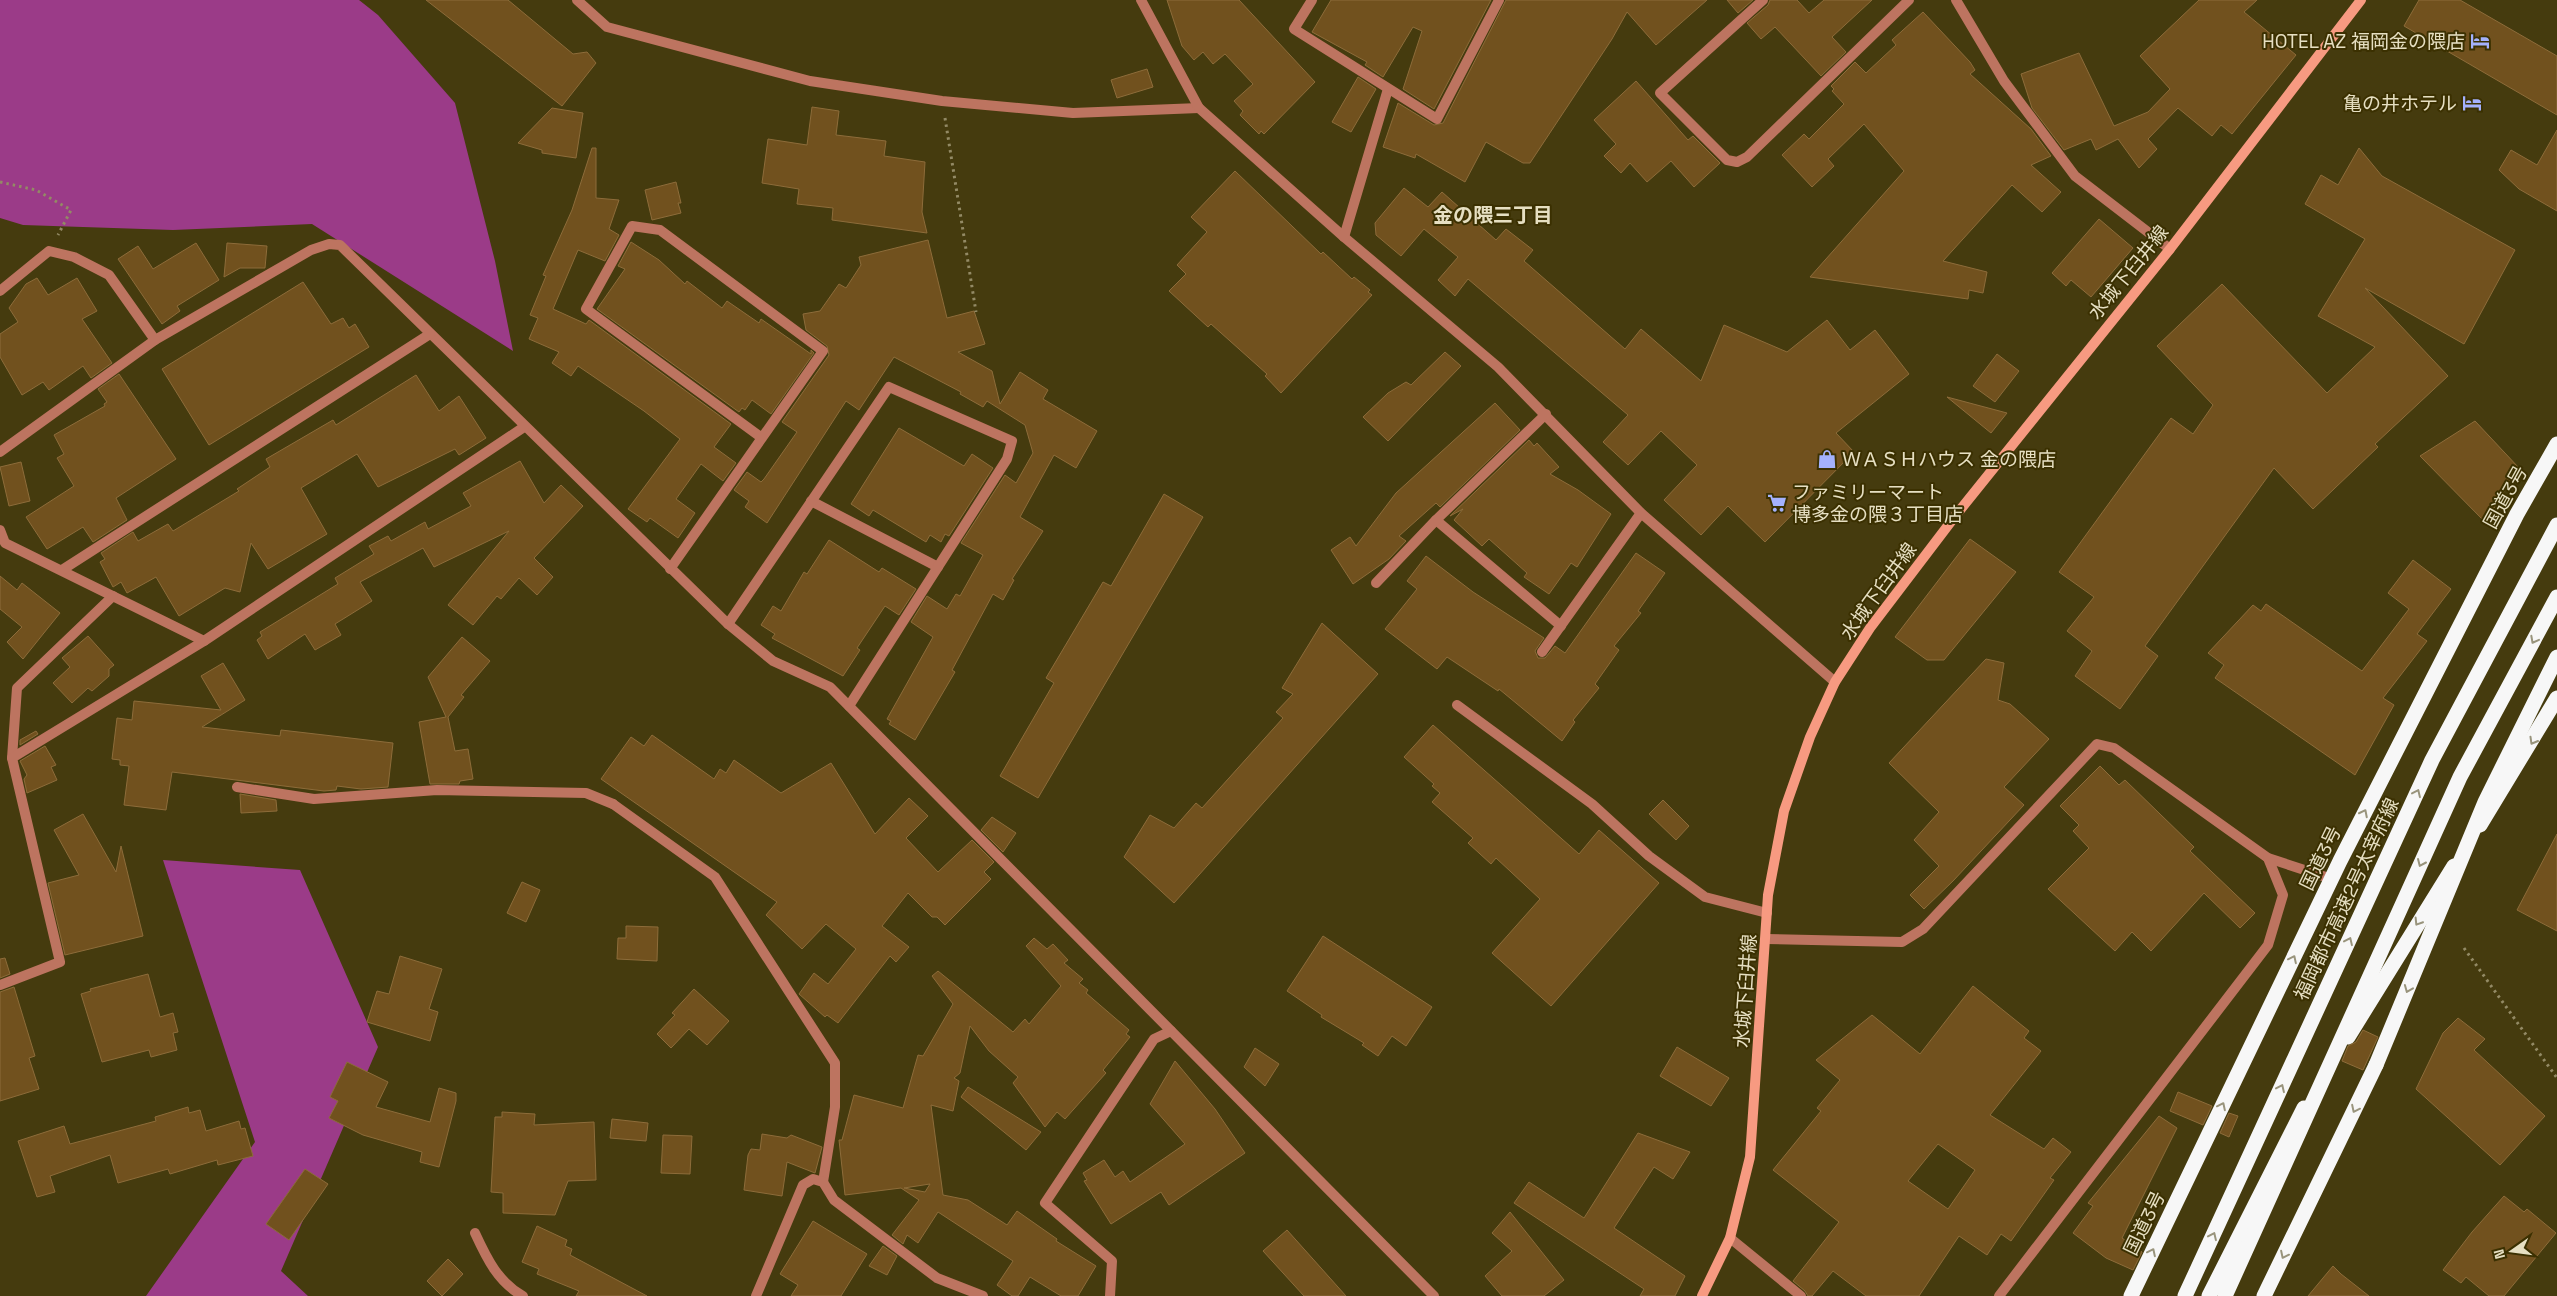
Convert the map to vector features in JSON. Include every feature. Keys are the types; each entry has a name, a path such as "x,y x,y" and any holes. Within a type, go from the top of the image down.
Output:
{"highway":[{"name":"国道3号","path":"2131,1296 2332,879 2517,514 2557,444"},
{"name":"福岡都市高速2号太宰府線","path":"2185,1296 2432,760 2557,525"},
{"path":"2225,1296 2460,777 2557,597"},
{"path":"2264,1296 2376,1065 2485,802 2557,658"},
{"path":"2209,1296 2294,1126 2530,745 2557,698"}],"main road":[{"name":"水城下臼井線","path":"1702,1296 1730,1238 1750,1156 1768,895 1784,811 1810,737 1835,682 1870,628 1956,515 2170,249 2361,0"}],"street":[{"path":"577,0 607,27 810,81 942,101 1073,113 1199,108"},
{"path":"1141,0 1199,108 1344,237 1498,367 1641,513 1835,682"},
{"path":"1312,0 1294,29 1438,119 1499,0"},
{"path":"1763,0 1660,93 1727,160 1737,162 1747,157 1909,0"},
{"path":"1956,0 2004,81 2075,176 2170,249"},
{"path":"1344,237 1388,89"},
{"path":"670,569 762,438 823,351 660,230 632,226 586,309 762,438"},
{"path":"0,452 155,340 311,250 329,244 340,245 524,427 728,624 773,661 830,687 1434,1296"},
{"path":"0,291 49,251 74,257 109,275 155,340"},
{"path":"62,570 430,334"},
{"path":"728,624 889,387 1012,441 1007,459 849,706"},
{"path":"1376,583 1436,520 1546,414"},
{"path":"12,758 204,641 524,427"},
{"path":"811,501 938,567"},
{"path":"1542,652 1641,513"},
{"path":"1436,520 1561,626"},
{"path":"0,530 2,544 62,570 204,641"},
{"path":"0,985 60,962 12,758 17,688 113,596"},
{"path":"1457,705 1592,804 1649,856 1705,897 1767,913"},
{"path":"1766,939 1902,942 1923,929 2097,744 2114,748 2268,858 2332,879"},
{"path":"237,787 314,799 437,790 586,792 613,804 715,877 835,1063 835,1107 823,1182 834,1200 937,1278 983,1296"},
{"path":"1999,1296 2268,945 2283,895 2268,858"},
{"path":"1110,1296 1112,1261 1045,1203 1154,1039 1171,1030"},
{"path":"756,1296 803,1184 813,1179 823,1182"},
{"path":"476,1233 489,1264 511,1289 523,1296"},
{"path":"1730,1238 1801,1296"}],"path":[{"path":"942,101 976,312"},
{"path":"0,182 36,190 71,210 49,251"},
{"path":"2464,948 2557,1078"}],"shaded area":[{"path":"0,0 359,0 378,15 455,103 495,261 513,351 312,224 173,230 23,225 0,218"},
{"path":"163,860 300,870 378,1047 281,1271 308,1296 146,1296 255,1142"}],"building":[{"path":"426,0 508,0 573,54 587,52 596,63 562,106"},
{"path":"1167,0 1239,0 1315,82 1264,134 1261,131 1259,134 1240,115 1243,111 1234,101 1253,84 1225,54 1213,64 1203,52 1194,60 1182,46"},
{"path":"1331,0 1491,0 1434,109 1403,89 1422,31 1413,27 1383,77 1365,65 1367,62 1312,32"},
{"path":"1506,0 1707,0 1656,45 1627,12 1612,39 1530,163 1523,163 1486,142 1465,182 1416,154 1415,158 1383,147 1398,103 1434,125 1443,123"},
{"path":"1727,0 1753,0 1738,13"},
{"path":"1770,0 1797,0 1809,13 1824,0 1872,0 1832,37 1846,52 1821,76 1775,27 1761,39 1747,23 1768,5"},
{"path":"2199,0 2257,0 2244,12 2296,55 2232,134 2221,125 2212,136 2178,108 2148,139 2157,149 2139,168 2118,139 2096,150 2091,139 2064,150 2032,108 2021,74 2079,53 2114,126 2148,112 2170,89 2140,56"},
{"name":"HOTEL AZ 福岡金の隈店","path":"2419,0 2460,0 2557,56 2557,115 2404,26"},
{"path":"1923,12 1970,62 1975,70 1970,74 2031,129 2051,156 2031,165 2061,192 2042,212 2012,185 1943,261 1987,272 1983,293 1969,290 1968,299 1810,277 1904,171 1864,124 1828,159 1834,166 1812,187 1782,155 1804,134 1809,139 1844,104 1832,91 1834,89 1831,86 1855,62 1866,73 1896,45 1892,40"},
{"path":"1147,69 1153,87 1117,98 1111,80"},
{"path":"1358,77 1376,89 1351,132 1332,122"},
{"path":"1636,81 1688,140 1693,136 1720,163 1694,187 1671,161 1647,182 1630,163 1621,173 1604,156 1616,144 1594,120"},
{"path":"812,107 839,111 836,135 886,141 884,156 925,162 922,212 927,233 832,220 833,208 797,204 799,189 762,183 768,139 807,145"},
{"path":"552,108 583,113 576,158 542,153 542,150 518,143"},
{"path":"2557,130 2557,211 2519,189 2499,170 2511,150 2537,165"},
{"path":"592,148 596,148 596,198 619,200 609,229 619,235 605,261 578,250 553,309 586,324 589,320 731,424 714,447 736,463 723,481 701,464 676,499 695,513 678,538 650,518 647,522 628,509 680,439 644,411 578,366 571,376 552,363 559,352 529,339 538,318 530,315 546,276 543,275 572,210"},
{"path":"2359,148 2382,176 2515,250 2464,344 2365,288 2448,376 2375,444 2378,447 2313,509 2274,468 2145,646 2158,656 2120,709 2075,676 2092,651 2067,631 2094,597 2059,572 2171,418 2193,434 2213,405 2157,346 2222,284 2327,393 2375,347 2318,316 2365,239 2305,204 2321,175 2338,185"},
{"path":"1235,171 1321,254 1323,252 1352,279 1354,277 1370,290 1368,292 1372,295 1281,393 1265,376 1267,374 1211,324 1208,327 1169,291 1186,274 1177,265 1207,232 1191,217"},
{"path":"676,182 681,203 678,203 681,213 652,220 645,190"},
{"path":"1404,188 1428,207 1442,192 1496,240 1506,229 1533,250 1524,261 1625,349 1641,329 1701,381 1724,325 1787,352 1827,320 1850,350 1875,330 1909,374 1836,433 1854,452 1765,542 1728,506 1701,535 1664,500 1697,465 1661,431 1628,465 1603,442 1628,415 1468,279 1455,296 1438,280 1458,257 1424,229 1401,256 1376,235 1375,223"},
{"path":"2099,219 2133,248 2091,297 2071,280 2066,286 2052,273"},
{"path":"928,240 947,318 974,311 985,344 958,352 992,371 1000,404 1020,372 1048,390 1043,399 1097,431 1076,468 1054,455 1020,517 1043,531 1012,579 1014,580 1003,600 993,594 952,670 955,672 915,740 889,724 891,721 887,719 933,637 911,622 927,596 947,609 956,594 960,596 983,555 961,543 1005,475 1016,483 1033,453 1025,425 987,401 983,407 960,394 961,392 894,357 859,410 846,401 767,523 745,507 749,501 734,490 747,472 761,482 764,479 797,432 782,422 829,355 827,346 806,330 803,314 820,311 839,284 846,288 861,265 859,257"},
{"path":"631,242 659,260 685,284 687,281 722,308 727,301 759,323 761,319 811,354 811,350 814,353 771,414 752,400 745,410 742,408 739,412 597,309 625,269 618,266"},
{"path":"196,243 219,280 177,306 180,311 162,324 118,259 138,246 153,269"},
{"path":"227,243 267,246 265,268 240,268 224,277"},
{"path":"37,278 48,295 77,278 97,311 82,319 112,363 91,378 83,366 49,390 43,382 22,395 0,357 0,334 18,322 9,308 26,284"},
{"path":"303,282 331,324 343,318 349,328 355,324 369,347 209,445 162,369"},
{"path":"1445,352 1461,366 1388,441 1363,417 1388,393 1406,382 1411,385"},
{"path":"1997,354 2019,371 1995,402 1973,386"},
{"path":"119,374 176,459 116,498 127,520 93,542 83,527 47,549 26,517 74,486 57,458 64,454 54,435 105,406 104,404 107,402 98,389"},
{"path":"416,375 439,411 459,396 486,438 459,455 455,449 378,487 357,454 301,488 327,534 268,569 251,543 240,592 225,588 179,616 156,577 127,593 121,582 113,587 100,562 105,559 101,553 133,532 138,541 168,524 173,531 239,491 237,489 270,467 266,459 333,420 336,425"},
{"path":"1947,397 2007,413 1991,433"},
{"path":"1495,403 1520,430 1440,507 1436,503 1399,536 1406,541 1389,559 1353,584 1331,550 1350,537 1356,546 1396,493"},
{"path":"2475,421 2519,468 2485,522 2420,456"},
{"path":"899,428 964,466 972,454 993,468 949,536 945,534 941,542 930,535 926,542 873,510 869,516 851,504"},
{"path":"1529,440 1534,446 1537,443 1559,467 1550,474 1578,490 1611,514 1577,567 1571,563 1549,594 1524,577 1527,573 1489,539 1482,546 1454,520 1463,509 1450,516"},
{"path":"520,461 544,503 561,485 583,506 534,558 553,577 537,595 519,578 501,599 497,596 473,625 448,605 509,531 434,567 423,548 360,582 372,601 335,624 341,635 315,650 305,634 268,659 257,640 262,636 260,632 338,584 335,578 374,554 369,546 388,536 391,541 425,522 428,529 471,506 463,493"},
{"path":"21,462 30,501 9,506 0,467"},
{"path":"1164,494 1203,517 1038,798 1000,776 1054,683 1046,678 1103,582 1111,586"},
{"path":"1970,539 2016,572 1944,660 1927,660 1895,637"},
{"path":"829,540 879,572 882,568 916,589 899,615 885,606 857,648 860,650 843,676 772,638 775,634 761,625 773,606 781,611 804,572 807,574"},
{"path":"1636,553 1665,573 1638,611 1641,613 1614,646 1619,650 1595,684 1599,688 1573,720 1575,722 1562,741 1499,689 1498,691 1447,657 1437,669 1385,629 1417,589 1407,581 1426,556 1473,592 1544,638 1535,651 1538,658 1545,658 1555,646 1565,653"},
{"path":"2413,560 2451,589 2417,634 2427,641 2383,698 2394,705 2355,775 2215,678 2224,665 2208,653 2253,605 2261,611 2266,604 2362,671 2409,609 2388,593"},
{"path":"0,576 17,590 22,583 60,613 23,659 7,642 22,627 0,609"},
{"path":"1322,623 1378,674 1174,903 1124,857 1150,815 1174,828 1196,803 1202,808 1283,718 1276,712 1293,694 1282,688"},
{"path":"88,636 114,665 109,669 109,676 92,691 88,688 72,703 53,683 70,667 62,658"},
{"path":"462,637 490,661 461,695 464,697 448,717 455,751 468,749 473,779 460,781 459,784 430,784 419,722 446,717 428,677"},
{"path":"1986,659 2004,663 1998,700 2010,704 2049,739 2004,787 2024,805 1924,909 1910,895 1939,866 1914,840 1939,812 1889,763"},
{"path":"223,663 245,700 202,727 280,736 281,730 393,743 388,787 361,789 337,786 336,790 324,791 172,772 166,810 124,805 129,766 120,765 120,760 112,759 117,718 132,720 134,701 221,710 201,676"},
{"path":"1433,725 1579,854 1599,830 1659,883 1551,1006 1492,953 1540,899 1496,858 1491,864 1468,843 1473,838 1432,802 1440,793 1432,786 1434,784 1404,757"},
{"path":"36,731 38,734 20,745 20,740"},
{"path":"652,735 714,779 720,769 726,773 734,760 781,793 831,763 875,834 909,798 928,816 906,838 938,872 972,840 994,862 984,872 991,879 945,925 937,917 932,917 908,893 882,926 909,947 896,962 890,956 838,1023 827,1015 825,1017 799,994 814,973 828,984 856,949 826,924 802,949 766,915 777,902 601,779 631,737 644,746"},
{"path":"45,746 56,765 51,767 57,780 27,793 24,779 27,775 20,761"},
{"path":"2100,766 2119,785 2125,780 2194,847 2190,851 2255,913 2240,928 2204,893 2151,951 2132,932 2115,951 2048,889 2089,848 2073,831 2079,825 2060,806"},
{"path":"240,794 276,800 277,811 241,813"},
{"path":"1663,800 1689,826 1676,840 1649,814"},
{"path":"83,814 116,872 121,846 143,936 65,955 48,883 79,875 54,830"},
{"path":"992,817 1016,833 1003,852 981,830"},
{"path":"2557,834 2557,931 2517,910"},
{"path":"522,882 540,890 526,922 507,913"},
{"path":"626,926 658,927 657,961 617,959 618,938 626,938"},
{"path":"1323,936 1432,1007 1406,1046 1392,1036 1378,1056 1362,1045 1364,1043 1321,1017 1322,1015 1287,991"},
{"path":"1034,938 1047,949 1053,944 1068,960 1064,963 1083,979 1079,983 1088,990 1086,993 1129,1030 1126,1034 1130,1037 1103,1070 1106,1073 1065,1119 1057,1112 1045,1127 1013,1083 1018,1077 989,1051 970,1026 960,1073 954,1078 959,1081 953,1111 931,1105 943,1195 968,1200 1007,1225 1017,1211 1057,1239 1056,1241 1096,1266 1078,1296 1061,1296 1030,1277 1018,1296 1012,1296 997,1285 1013,1261 938,1212 918,1243 907,1235 903,1244 892,1235 919,1200 901,1188 845,1195 839,1140 842,1140 854,1095 903,1108 918,1055 923,1056 953,1004 932,976 938,971 1013,1032 1025,1019 1029,1024 1061,986 1026,946","holes":["930,1184 925,1192 904,1188"]},
{"path":"400,956 442,969 429,1009 438,1012 430,1041 367,1022 377,991 389,994"},
{"path":"5,958 10,974 0,978 0,959"},
{"path":"148,974 160,1017 173,1013 178,1032 173,1033 177,1050 151,1057 149,1050 102,1062 81,994 91,991 90,989"},
{"path":"1973,986 2029,1031 2024,1038 2041,1051 1990,1115 2044,1149 2053,1138 2071,1152 2050,1178 2054,1180 2011,1241 2001,1234 1987,1255 1959,1236 1919,1296 1866,1296 1833,1271 1812,1296 1808,1296 1793,1281 1839,1222 1773,1170 1821,1111 1817,1108 1840,1080 1816,1060 1872,1015 1920,1054","holes":["1938,1144 1975,1170 1948,1209 1908,1181"]},
{"path":"14,987 35,1056 29,1058 39,1089 0,1101 0,992"},
{"path":"694,989 729,1021 707,1045 689,1029 671,1048 657,1034 675,1015 672,1013"},
{"path":"2458,1018 2485,1039 2474,1050 2545,1116 2500,1165 2416,1089 2443,1033"},
{"path":"2363,1030 2378,1037 2363,1070 2342,1061 2348,1046 2356,1042"},
{"path":"1677,1047 1729,1078 1711,1106 1660,1076"},
{"path":"1255,1048 1279,1064 1265,1086 1244,1067"},
{"path":"1175,1061 1215,1109 1245,1153 1169,1205 1161,1192 1111,1224 1084,1181 1087,1180 1083,1173 1104,1160 1115,1177 1123,1171 1130,1182 1185,1144 1150,1104"},
{"path":"347,1062 388,1082 376,1107 430,1122 439,1088 456,1093 456,1101 439,1167 420,1162 422,1152 363,1135 329,1118 338,1101 330,1097"},
{"path":"968,1087 1041,1132 1026,1150 961,1097"},
{"path":"2178,1092 2212,1106 2203,1125 2170,1111"},
{"path":"188,1107 189,1113 200,1110 206,1131 239,1121 241,1129 245,1128 253,1156 218,1165 217,1160 170,1174 168,1169 118,1183 110,1155 50,1176 55,1192 37,1197 18,1141 64,1126 70,1144 156,1121 155,1117"},
{"path":"502,1112 535,1114 534,1125 594,1122 596,1180 568,1181 555,1215 503,1213 503,1193 491,1192 495,1117 502,1117"},
{"path":"2229,1113 2238,1116 2229,1137 2220,1133"},
{"path":"2159,1116 2177,1128 2122,1238 2142,1252 2133,1270 2106,1258 2073,1233 2093,1206 2088,1203"},
{"path":"612,1119 648,1123 646,1141 610,1138"},
{"path":"1638,1133 1690,1152 1673,1179 1654,1167 1614,1228 1685,1276 1675,1296 1640,1296 1644,1289 1514,1203 1529,1182 1584,1218"},
{"path":"762,1134 787,1138 791,1135 822,1147 815,1173 787,1162 782,1196 744,1190 748,1155 751,1149 760,1150"},
{"path":"663,1135 692,1136 690,1174 661,1173"},
{"path":"305,1169 328,1184 289,1240 266,1224"},
{"path":"2504,1196 2524,1212 2527,1209 2556,1233 2504,1296 2489,1296 2466,1277 2461,1283 2443,1270 2472,1232"},
{"path":"1510,1212 1564,1280 1544,1296 1502,1296 1485,1276 1512,1251 1492,1233"},
{"path":"813,1221 867,1254 841,1296 791,1296 798,1285 780,1274"},
{"path":"537,1226 567,1240 565,1246 572,1249 570,1255 647,1296 576,1296 579,1291 537,1274 539,1269 522,1262"},
{"path":"1287,1230 1346,1296 1304,1296 1263,1251"},
{"path":"883,1246 897,1256 887,1275 869,1266"},
{"path":"448,1259 463,1274 442,1296 427,1281"},
{"path":"2333,1266 2341,1274 2369,1296 2308,1296"}],"place":[{"name":"HOTEL AZ 福岡金の隈店","path":"2480,41"},
{"name":"亀の井ホテル","path":"2472,103"},
{"name":"ＷＡＳＨハウス 金の隈店","path":"1827,459"},
{"name":"ファミリーマート 博多金の隈３丁目店","path":"1777,503"}],"district":[{"name":"金の隈三丁目","path":"1493,215"}]}
